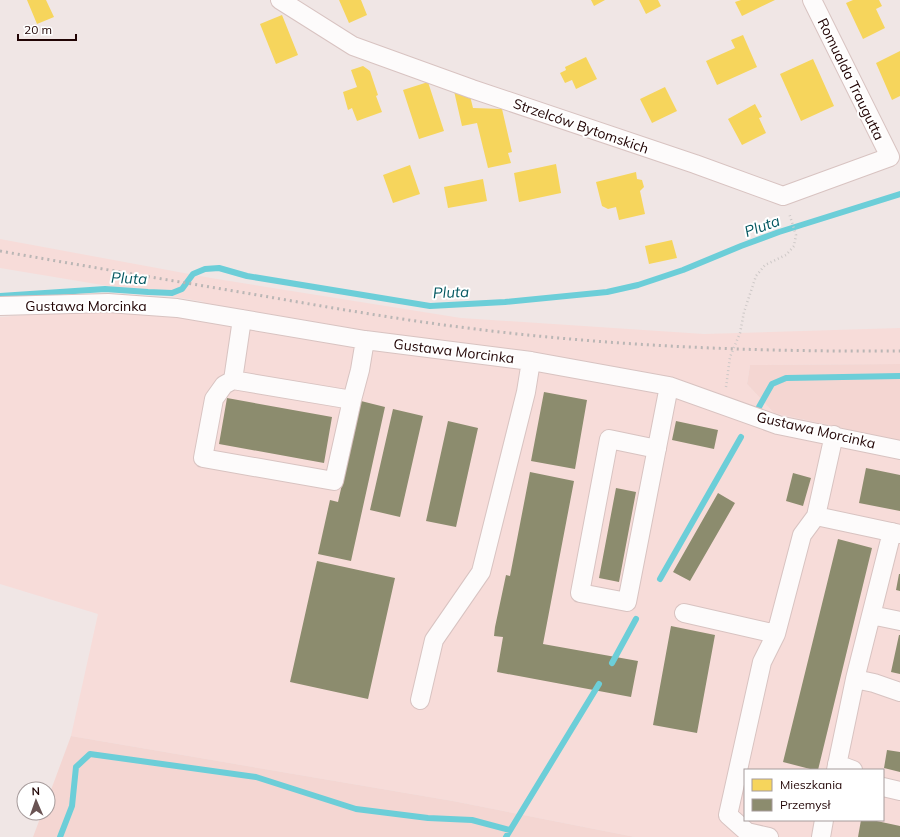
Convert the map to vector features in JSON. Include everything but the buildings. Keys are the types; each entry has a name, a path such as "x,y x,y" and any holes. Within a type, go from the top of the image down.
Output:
{"street":[{"name":"Strzelców Bytomskich","path":"280,0 353,46 472,89 695,164 783,196 890,157"},
{"name":"Romualda Traugutta","path":"812,0 890,157"},
{"name":"Gustawa Morcinka","path":"0,306 108,303 177,308 364,340 531,361 669,386 778,424 900,450"},
{"path":"234,380 242,319"},
{"path":"352,400 234,380 224,385 214,399 203,458 334,481 360,370 364,340"},
{"path":"420,700 434,640 481,572 526,392 531,361"},
{"path":"657,449 609,440 580,593 627,602 657,449 669,386"},
{"path":"769,837 747,832 728,815 762,662 776,634 802,535 816,516 834,435"},
{"path":"816,516 896,533 871,615 855,678 842,768"},
{"path":"684,613 776,634"},
{"path":"871,615 900,621"},
{"path":"855,678 900,692"},
{"path":"884,787 900,791"},
{"path":"821,837 824,821"}],"path":[{"path":"727,407 725,384 730,357 740,333 744,312 756,276 765,265 786,255 794,246 796,235 792,221"}],"shaded area":[{"path":"0,239 211,278 461,318 704,334 900,328 900,364 750,365 747,384 774,413 900,441 900,837 635,837 453,801 71,736 98,614 0,584 0,317 205,302 0,268"},
{"path":"900,364 900,441 774,413 747,384 750,365"},
{"path":"71,736 453,801 635,837 33,837 39,821 56,821 56,781 54,781"}],"waterway":[{"name":"Pluta","path":"0,296 105,289 172,293 182,289 193,274 205,269 219,268 247,276 430,306 505,302 607,292 638,285 683,270 779,232 900,194"},
{"path":"759,407 772,384 786,378 900,376"},
{"path":"660,579 741,437"},
{"path":"612,663 636,619"},
{"path":"506,837 599,684"},
{"path":"60,837 72,806 76,767 90,754 256,777 356,809 428,818 472,820 510,830"}],"railway":[{"path":"0,251 356,312 514,334 624,343 734,349 900,351"}]}
